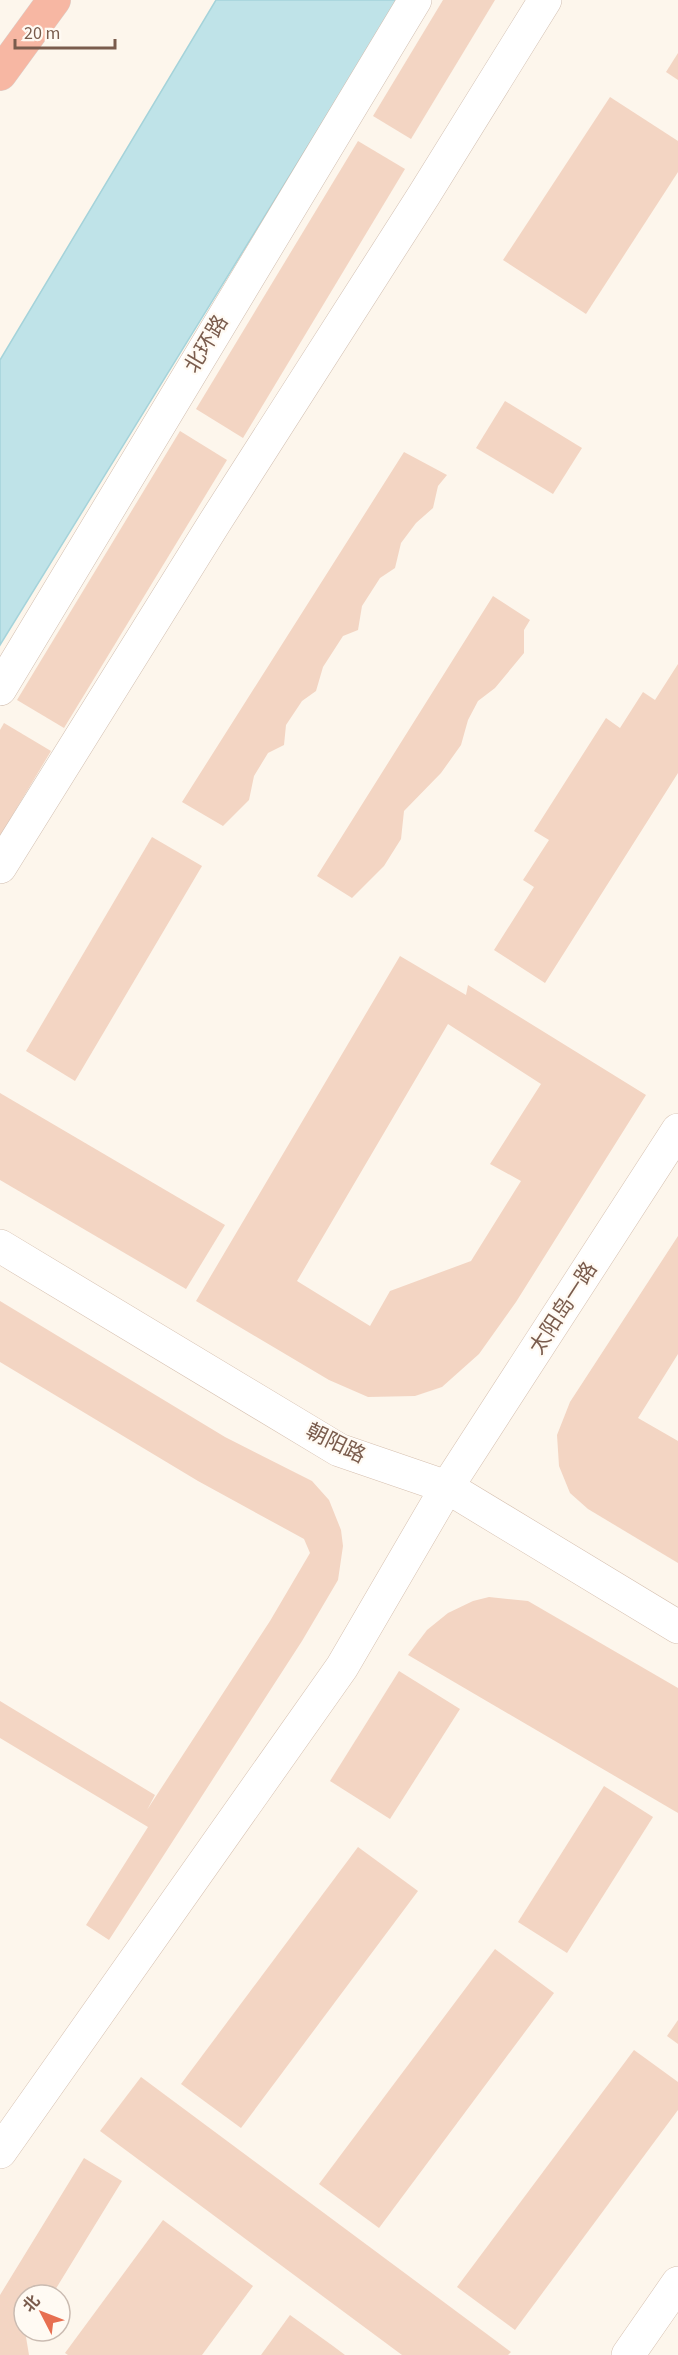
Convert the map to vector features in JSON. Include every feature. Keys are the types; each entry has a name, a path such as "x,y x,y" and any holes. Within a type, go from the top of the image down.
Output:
{"highway":[{"path":"0,74 54,0"}],"street":[{"name":"北环路","path":"0,688 415,0"},
{"path":"0,867 545,0"},
{"name":"太阳岛一路","path":"0,2152 342,1667 447,1487 678,1130"},
{"name":"朝阳路","path":"0,1246 339,1450 447,1487 678,1627"},
{"path":"628,2355 678,2283"}],"water":[{"path":"216,0 398,0 0,645 0,360"}],"building":[{"path":"443,0 495,0 411,139 373,116"},
{"path":"678,53 678,80 666,72"},
{"path":"610,97 678,141 678,172 586,314 503,260"},
{"path":"358,141 405,169 243,438 196,409"},
{"path":"505,401 582,448 553,494 476,448"},
{"path":"180,431 227,460 64,728 17,700"},
{"path":"404,452 447,475 438,486 433,508 416,523 401,543 395,568 380,578 362,606 358,630 343,636 323,667 316,691 302,701 286,725 284,745 268,753 254,776 249,800 223,826 182,802"},
{"path":"493,596 530,620 524,630 524,653 495,688 478,701 468,720 461,745 441,773 404,811 401,839 384,866 352,898 317,876"},
{"path":"678,664 678,773 545,983 494,950 534,887 523,880 549,840 534,831 606,718 620,728 643,692 655,700"},
{"path":"4,723 51,751 0,836 0,730"},
{"path":"152,837 202,866 75,1081 26,1051"},
{"path":"400,956 466,995 468,985 646,1095 516,1302 479,1354 442,1387 415,1396 368,1397 329,1380 196,1301","holes":["448,1024 541,1084 490,1164 521,1181 471,1261 390,1291 370,1326 297,1281"]},
{"path":"0,1093 225,1225 186,1289 0,1180"},
{"path":"678,1236 678,1354 638,1418 678,1441 678,1563 588,1509 570,1493 559,1466 557,1435 570,1402"},
{"path":"0,1301 225,1437 312,1481 329,1500 341,1530 343,1546 338,1580 302,1641 109,1940 86,1925 148,1827 0,1738 0,1701 155,1795 147,1810 270,1621 310,1553 304,1539 198,1481 0,1362"},
{"path":"489,1597 528,1601 678,1688 678,1813 408,1655 427,1630 448,1613 473,1601"},
{"path":"399,1671 460,1709 390,1819 330,1781"},
{"path":"604,1786 653,1817 567,1953 518,1922"},
{"path":"358,1847 418,1891 241,2128 181,2084"},
{"path":"495,1949 554,1993 379,2228 319,2184"},
{"path":"678,2020 678,2044 667,2036"},
{"path":"634,2050 678,2082 678,2110 515,2330 457,2287"},
{"path":"141,2077 511,2352 508,2355 402,2355 100,2131"},
{"path":"84,2158 122,2181 59,2283 12,2283 12,2343 27,2343 29,2355 0,2355 0,2295"},
{"path":"163,2220 253,2286 202,2355 68,2355 65,2353"},
{"path":"290,2315 333,2346 345,2355 261,2355"}]}
